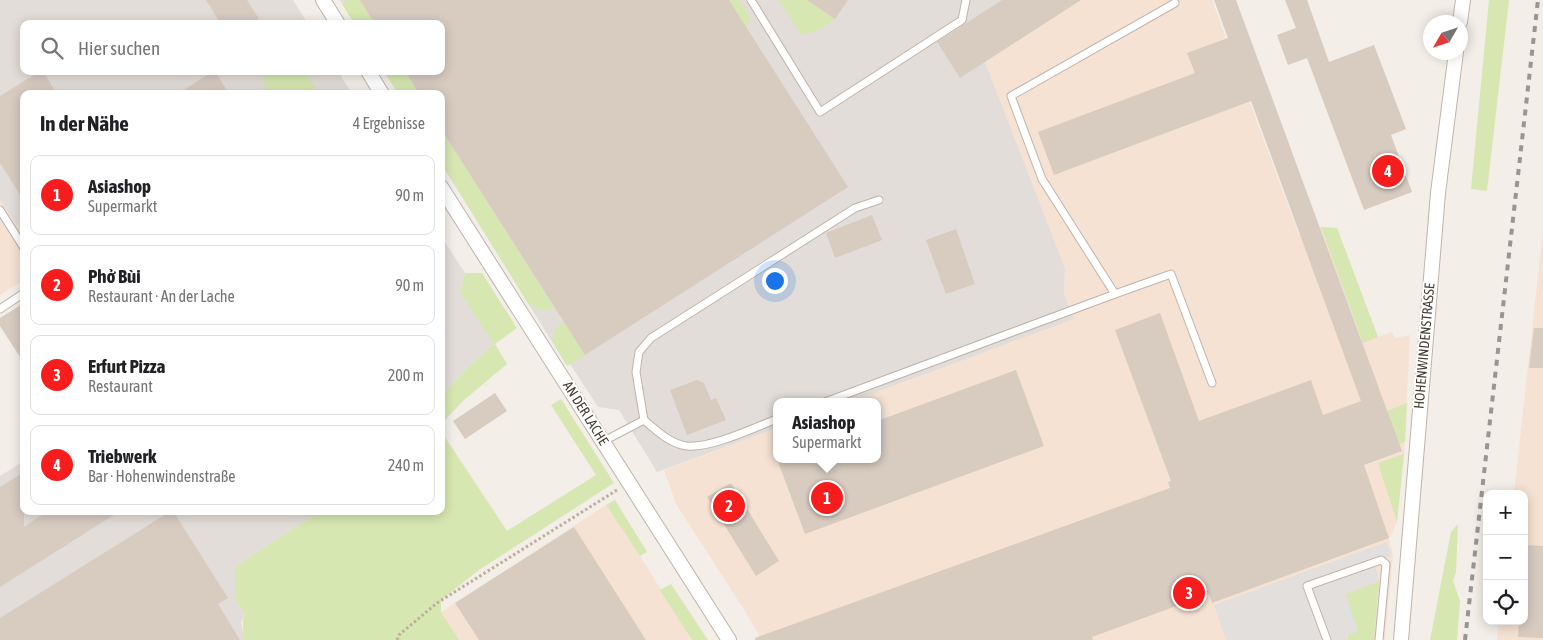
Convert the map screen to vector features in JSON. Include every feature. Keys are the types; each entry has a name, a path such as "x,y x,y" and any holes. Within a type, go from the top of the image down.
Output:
{"street":[{"path":"323,0 336,20"},
{"path":"1461,15 1463,0"},
{"name":"HOHENWINDENSTRASSE","path":"1400,640 1438,193 1455,60"},
{"path":"370,75 380,90"},
{"name":"AN DER LACHE","path":"445,193 729,640"}],"lane":[{"path":"751,0 820,112 962,20 966,0"},
{"path":"1115,294 1042,180 1011,96 1175,3"},
{"path":"773,420 703,445 685,446 664,437 644,420 636,372 639,352 650,338 855,208 879,200"},
{"path":"0,210 20,242"},
{"path":"836,398 1171,274 1212,383"},
{"path":"0,309 20,296"},
{"path":"604,441 644,420"},
{"path":"1327,640 1307,586 1381,560 1386,564 1379,640"}],"path":[{"path":"397,640 399,635 437,603 630,482"}],"shaded area":[{"path":"0,0 293,0 306,20 20,20 20,75 340,75 350,90 20,90 20,231 0,200"},
{"path":"340,0 1081,0 985,62 1065,268 1064,294 1074,319 861,398 773,398 773,429 657,472 619,410 598,407 570,364 567,366 445,169 445,90 396,90 386,75 445,75 445,20 352,20"},
{"path":"1081,0 1212,0 1299,235 1321,227 1337,228 1378,337 1392,332 1395,338 1410,335 1404,454 1397,522 1389,539 1393,555 1385,640 760,640 745,611 676,504 664,470 773,429 773,463 881,463 881,398 861,398 1074,319 1064,294 1065,268 985,62"},
{"path":"0,200 20,231 20,282 0,295"},
{"path":"1543,231 1543,640 1497,640 1499,625 1528,625 1528,490 1514,490"},
{"path":"445,242 465,273 460,292 495,344 466,369 445,393"},
{"path":"20,464 20,515 314,515 235,567 235,599 245,614 241,623 244,636 242,640 0,640 0,476"},
{"path":"606,505 692,640 413,640 441,612"},
{"path":"1387,542 1391,556 1374,562 1379,581 1346,594 1358,631 1347,636 1348,640 1226,640 1214,605"}],"green space":[{"path":"348,0 360,0 372,20 352,20 342,4"},
{"path":"729,0 739,0 750,18 747,28"},
{"path":"779,0 807,0 835,19 821,29 801,35"},
{"path":"1489,0 1509,0 1487,191 1471,189"},
{"path":"264,75 307,75 317,90 267,90"},
{"path":"386,75 407,75 417,90 396,90"},
{"path":"445,135 555,309 539,309 528,303 445,169"},
{"path":"1321,227 1337,228 1378,337 1363,343"},
{"path":"465,273 482,273 517,328 495,344 507,364 464,400 445,420 445,393 466,369 494,344 460,292"},
{"path":"563,321 585,355 567,366 552,340 555,330"},
{"path":"561,399 614,483 479,570 441,600 441,612 459,640 242,640 245,614 235,599 235,567 314,515 445,515 445,437 507,531 596,475 551,405"},
{"path":"1407,403 1405,442 1399,444 1387,411"},
{"path":"1404,454 1397,522 1378,463"},
{"path":"615,500 647,552 640,556 606,505"},
{"path":"1458,524 1456,572 1453,581 1460,601 1457,640 1430,640 1451,532"},
{"path":"1379,581 1374,640 1348,640 1346,594"},
{"path":"671,584 708,640 692,640 660,590"}],"building":[{"path":"206,0 247,0 259,19 257,20 218,20"},
{"path":"360,0 729,0 848,187 585,355 445,135 445,90 417,90 407,75 445,75 445,20 372,20"},
{"path":"807,0 848,0 835,19"},
{"path":"1002,0 1081,0 960,78 937,42"},
{"path":"1214,0 1236,0 1402,451 1364,465 1389,538 1212,603 1209,594 1092,637 1093,640 755,640 755,638 1170,488 1168,482 1171,481 1115,330 1160,313 1199,421 1311,380 1323,415 1361,401 1251,101 1054,175 1038,132 1195,73 1187,53 1228,38"},
{"path":"1285,0 1307,0 1329,62 1374,45 1406,129 1391,135 1412,192 1364,210 1307,58 1288,65 1277,35 1296,28"},
{"path":"34,75 45,75 55,90 20,90 20,195 0,163 0,96"},
{"path":"207,75 217,75 227,90 184,90"},
{"path":"872,215 882,240 835,258 826,233"},
{"path":"956,229 975,284 946,294 926,240"},
{"path":"20,306 20,357 0,326 0,318"},
{"path":"1534,328 1543,328 1543,368 1529,368"},
{"path":"1016,370 1044,446 805,534 778,463 881,463 881,420"},
{"path":"697,380 704,383 711,400 716,398 726,420 687,435 670,390"},
{"path":"495,393 507,411 465,439 453,421"},
{"path":"20,474 20,515 24,515 24,527 42,515 114,515 0,587 0,487"},
{"path":"731,483 779,561 756,576 707,497"},
{"path":"165,515 176,515 228,598 218,604 240,640 0,640 0,618"},
{"path":"574,527 646,640 479,640 455,603"},
{"path":"1528,545 1543,546 1543,638 1518,637 1519,625 1528,625"}],"railway":[{"path":"1465,640 1538,0"}],"place":[{"name":"Triebwerk","path":"1388,171"},
{"name":"Asiashop","path":"827,498"},
{"name":"Phở Bùi","path":"729,506"},
{"name":"Erfurt Pizza","path":"1189,593"}]}
